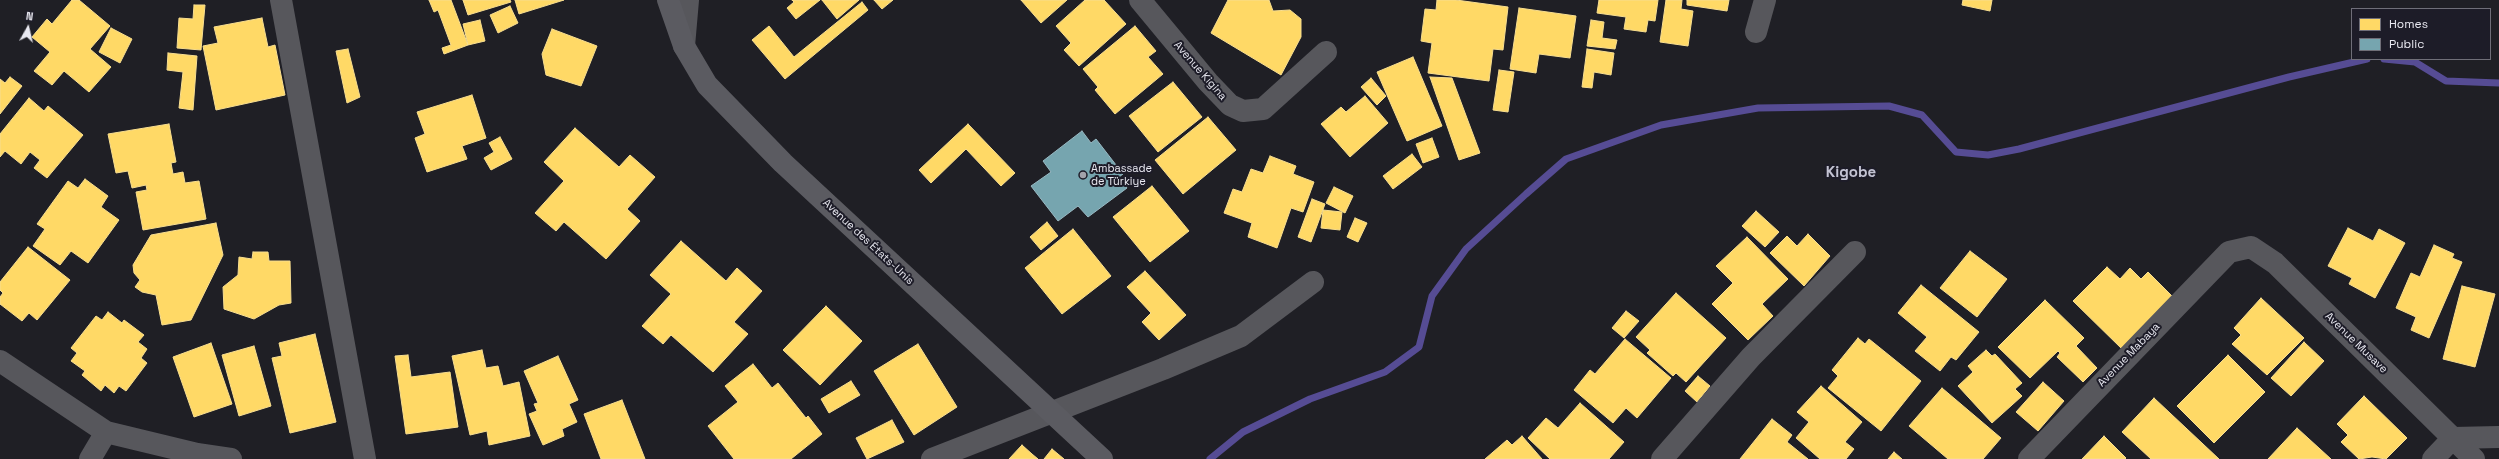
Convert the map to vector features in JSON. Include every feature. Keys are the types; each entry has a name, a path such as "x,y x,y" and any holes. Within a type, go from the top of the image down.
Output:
{"street":[{"path":"281,0 365,459"},
{"name":"Avenue des États-Unis","path":"668,0 684,46 708,85 783,163 1097,456"},
{"path":"684,46 688,0"},
{"name":"Avenue Kigina","path":"1140,0 1208,82 1230,105 1244,111 1263,109 1326,52"},
{"path":"1756,32 1765,0"},
{"name":"Avenue Musave","path":"2229,252 2251,247 2275,263 2474,459"},
{"path":"1662,459 1751,357 1855,252"},
{"name":"Avenue Mabaya","path":"2029,459 2229,252"},
{"path":"932,459 1163,370 1241,336 1313,282"},
{"path":"0,361 106,432 197,454 231,459"},
{"path":"90,459 106,432"},
{"path":"2433,459 2454,438 2499,437"}],"building: Homes":[{"path":"72,0 79,0 110,26 90,49 111,67 89,92 64,71 52,85 34,71 50,52 32,37 47,19 52,24"},
{"path":"429,0 451,0 468,45 444,54 442,48 451,45 438,10 434,12"},
{"path":"463,0 510,0 511,2 468,15"},
{"path":"515,0 564,0 519,14"},
{"path":"792,0 820,0 796,19 787,8 794,2"},
{"path":"822,0 859,0 837,19"},
{"path":"874,0 893,0 882,9"},
{"path":"1021,0 1067,0 1041,23"},
{"path":"1085,0 1104,0 1126,24 1079,66 1064,50 1071,43 1056,26"},
{"path":"1228,0 1269,0 1273,11 1290,10 1301,19 1301,37 1281,75 1211,33"},
{"path":"1437,0 1456,0 1508,7 1503,50 1493,49 1489,81 1428,73 1432,43 1421,41 1425,9 1436,10"},
{"path":"1599,0 1658,0 1655,21 1648,20 1646,32 1624,29 1626,17 1597,13"},
{"path":"1666,0 1682,0 1681,9 1693,11 1688,46 1660,42"},
{"path":"1687,0 1729,0 1727,11 1687,5"},
{"path":"1963,0 1992,0 1990,11 1962,5"},
{"path":"862,2 868,10 785,79 752,40 769,26 794,57"},
{"path":"194,5 205,5 201,50 177,48 179,18 193,19"},
{"path":"510,6 518,23 498,33 490,15"},
{"path":"1519,8 1576,16 1570,58 1539,54 1536,73 1510,69"},
{"path":"262,18 268,47 275,45 285,95 216,110 203,46 218,43 214,27"},
{"path":"480,20 485,41 468,45 463,24"},
{"path":"1591,20 1604,22 1602,38 1617,40 1615,49 1587,46"},
{"path":"1135,26 1156,51 1148,57 1163,74 1115,114 1095,90 1098,87 1083,69"},
{"path":"111,28 132,39 120,63 99,52"},
{"path":"552,29 597,46 581,86 546,75 542,54"},
{"path":"348,49 360,97 347,103 336,51"},
{"path":"1587,49 1614,53 1611,75 1594,72 1592,88 1582,87"},
{"path":"168,53 197,56 193,110 179,108 183,72 167,70"},
{"path":"1413,57 1442,126 1407,141 1377,72"},
{"path":"1499,70 1514,72 1508,112 1493,110"},
{"path":"10,77 22,86 0,114 0,79 5,83"},
{"path":"1430,77 1452,78 1480,153 1459,160"},
{"path":"1371,78 1386,96 1377,105 1361,87"},
{"path":"1173,82 1202,117 1158,152 1129,116"},
{"path":"472,95 486,138 462,146 467,159 427,172 415,138 425,134 417,112"},
{"path":"1365,96 1388,123 1350,157 1321,124 1341,107 1346,112"},
{"path":"29,98 44,111 48,106 83,135 47,178 34,168 40,160 30,152 21,164 5,151 0,157 0,134"},
{"path":"1208,117 1236,150 1183,194 1155,160"},
{"path":"169,124 176,162 171,163 173,174 183,172 185,183 199,181 206,219 143,230 136,192 147,190 146,185 132,188 128,171 116,173 108,134"},
{"path":"968,124 1015,173 1001,186 966,149 931,183 919,170"},
{"path":"575,128 619,167 630,155 655,177 627,209 640,221 606,259 564,222 556,231 535,213 564,181 544,162"},
{"path":"500,137 512,159 491,170 484,158 494,152 489,143"},
{"path":"1432,138 1439,157 1423,163 1416,144"},
{"path":"1412,154 1422,167 1393,189 1383,176"},
{"path":"1270,156 1296,166 1293,174 1314,182 1303,212 1291,208 1277,248 1248,237 1252,223 1224,213 1233,189 1242,192 1251,169 1263,173"},
{"path":"85,179 108,196 101,207 119,220 88,263 71,251 60,265 33,246 45,229 37,224 68,181 78,188"},
{"path":"1152,186 1189,231 1150,262 1113,217"},
{"path":"1334,187 1353,196 1345,213 1326,203"},
{"path":"1312,199 1325,204 1311,242 1298,237"},
{"path":"1323,210 1342,212 1340,230 1321,228"},
{"path":"1756,211 1779,232 1765,247 1742,226"},
{"path":"1355,218 1367,223 1358,242 1347,237"},
{"path":"1047,222 1058,236 1041,250 1030,237"},
{"path":"216,223 223,255 191,320 162,325 156,295 142,292 135,287 140,280 134,273 133,265 151,235"},
{"path":"2348,228 2373,241 2379,229 2405,243 2375,298 2349,284 2352,278 2328,266"},
{"path":"1073,229 1111,276 1062,314 1025,268"},
{"path":"1808,234 1830,256 1804,286 1770,253 1787,236 1797,246"},
{"path":"1747,237 1788,279 1762,304 1773,316 1748,340 1712,304 1733,283 1716,266"},
{"path":"681,241 726,281 737,268 762,291 734,322 748,334 713,372 671,335 663,344 642,326 671,294 650,275"},
{"path":"2434,245 2454,254 2452,258 2462,262 2429,338 2411,330 2416,317 2396,308 2411,273 2420,277"},
{"path":"28,247 70,280 37,320 29,313 22,321 0,304 0,297 3,293 0,290 0,282"},
{"path":"1970,251 2007,279 1977,317 1940,288"},
{"path":"253,252 268,252 269,261 290,261 291,303 279,305 254,319 224,309 223,287 238,275 239,257 252,259"},
{"path":"2107,267 2120,279 2130,268 2141,279 2148,272 2175,299 2123,350 2073,301"},
{"path":"1145,271 1186,315 1159,340 1142,322 1151,313 1127,287"},
{"path":"1921,285 1979,332 1956,360 1951,357 1940,371 1915,351 1927,337 1898,313"},
{"path":"2462,286 2495,294 2475,367 2443,359"},
{"path":"1676,293 1726,338 1686,382 1676,373 1673,376 1647,353 1650,350 1636,337"},
{"path":"2261,298 2304,338 2267,375 2232,344 2241,335 2234,328"},
{"path":"2045,300 2084,338 2076,346 2097,368 2083,382 2057,357 2060,353 2058,351 2030,378 1998,347"},
{"path":"826,306 862,341 820,385 783,350"},
{"path":"1626,311 1639,321 1624,338 1612,328"},
{"path":"108,312 122,323 124,320 144,335 138,342 147,349 141,358 147,363 126,391 119,386 114,393 105,385 101,391 82,375 85,371 71,361 77,353 71,348 96,316 102,320"},
{"path":"315,334 336,422 290,433 272,358 282,356 279,343"},
{"path":"1858,338 1865,344 1869,339 1921,381 1881,431 1828,388 1838,376 1832,370"},
{"path":"1625,339 1671,378 1637,418 1626,408 1613,423 1574,390 1590,370 1595,374"},
{"path":"2304,342 2324,361 2291,396 2271,378"},
{"path":"211,343 232,404 194,417 173,357"},
{"path":"918,344 957,407 914,435 874,371"},
{"path":"254,346 271,406 239,416 222,355"},
{"path":"482,350 486,368 498,366 503,386 519,382 530,436 489,445 487,431 470,435 452,356"},
{"path":"1986,350 1992,356 1995,354 2022,383 2015,389 2022,396 1992,423 1958,386 1973,372 1968,366"},
{"path":"408,355 411,377 450,372 458,427 406,434 395,356"},
{"path":"2228,355 2265,392 2214,443 2177,406"},
{"path":"558,356 578,400 569,404 577,422 562,429 564,436 543,445 529,414 537,411 534,404 538,403 524,371"},
{"path":"753,364 772,388 778,383 806,418 808,416 822,434 791,459 734,459 708,426 738,402 725,386"},
{"path":"1698,376 1710,386 1697,402 1685,391"},
{"path":"851,381 860,395 829,413 821,399"},
{"path":"2043,382 2064,401 2038,431 2016,412"},
{"path":"1821,386 1862,422 1845,442 1854,449 1846,459 1820,459 1796,438 1809,422 1797,412"},
{"path":"1942,388 2001,438 1983,459 1948,459 1909,426"},
{"path":"2364,396 2407,438 2386,459 2372,457 2359,459 2341,442 2348,435 2337,424"},
{"path":"2154,398 2219,459 2151,459 2122,432"},
{"path":"622,400 645,459 601,459 584,414"},
{"path":"1580,403 1624,442 1609,459 1550,459 1528,438 1546,418 1558,428"},
{"path":"1772,419 1792,435 1787,442 1808,459 1740,459"},
{"path":"892,420 904,442 867,459 856,438"},
{"path":"2297,428 2331,459 2268,459"},
{"path":"1522,436 1542,459 1485,459 1507,440 1512,445"},
{"path":"2104,436 2126,458 2082,459"},
{"path":"1022,445 1032,454 1038,459 1009,459"},
{"path":"1052,449 1064,459 1044,459"},
{"path":"1894,452 1902,459 1888,459"}],"building: Public":[{"name":"Ambassade de Türkiye","path":"1082,131 1091,143 1096,139 1123,174 1119,177 1127,188 1088,217 1078,206 1058,221 1031,186 1051,172 1043,161"}],"waterway":[{"path":"1210,459 1243,432 1310,399 1385,372 1419,347 1432,296 1466,249 1566,159 1661,125 1758,108 1889,106 1922,115 1956,152 1988,155 2019,149 2289,77 2363,60"},
{"path":"2394,60 2415,62 2446,81 2499,83"}],"place":[{"name":"Ambassade de Türkiye","path":"1083,175"}],"district":[{"name":"Kigobe","path":"1851,173"}]}
